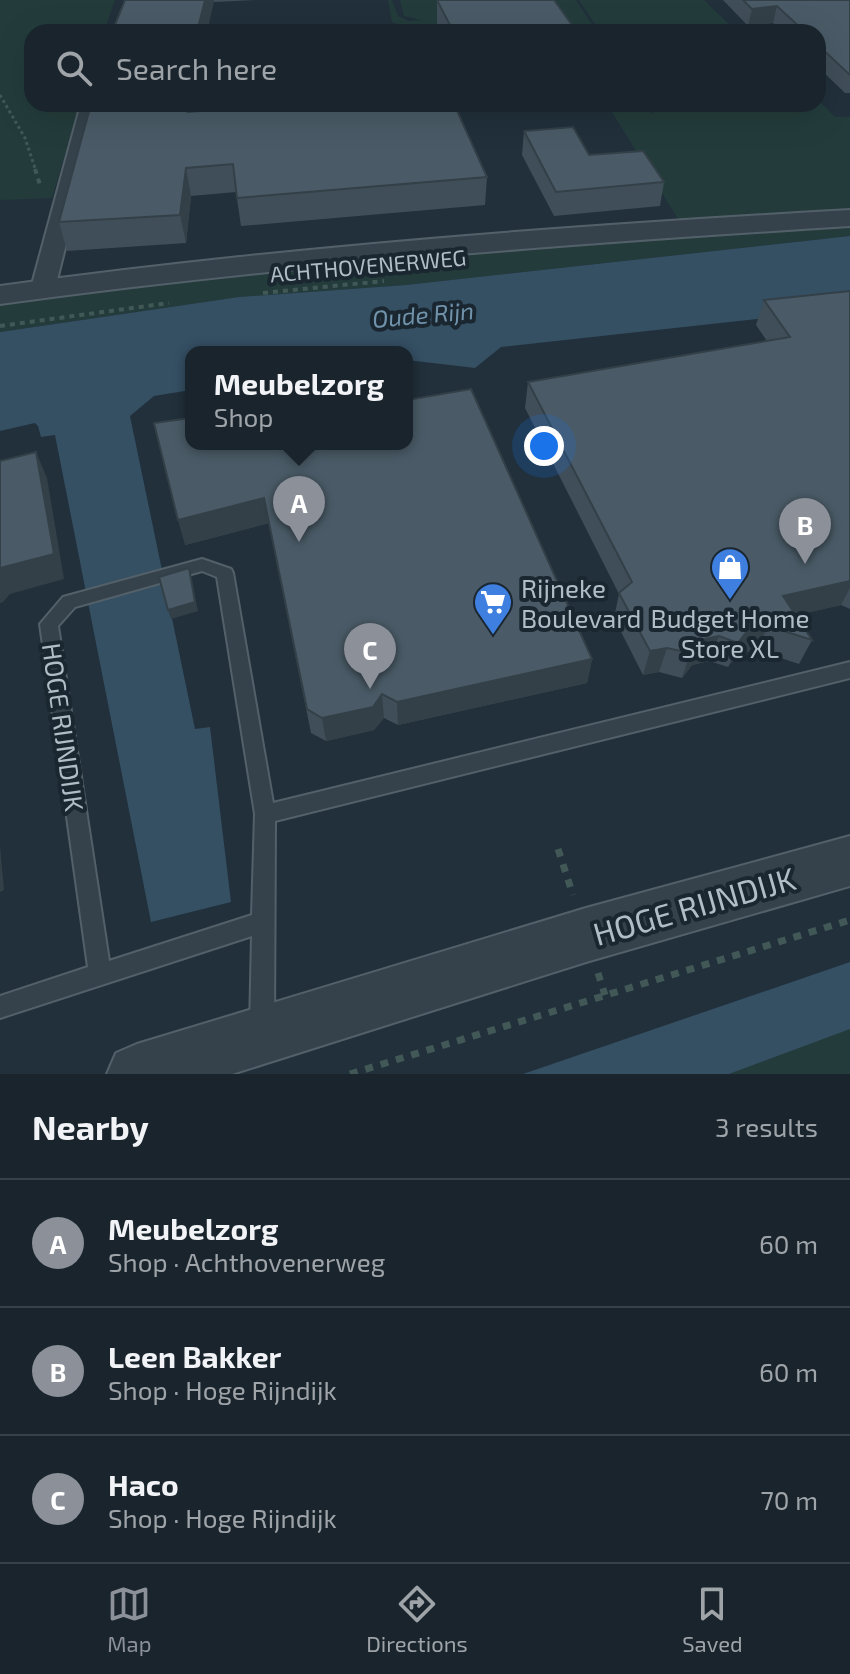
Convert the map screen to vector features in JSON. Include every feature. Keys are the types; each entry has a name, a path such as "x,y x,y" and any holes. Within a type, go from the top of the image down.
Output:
{"street":[{"path":"43,288 89,112"},
{"name":"ACHTHOVENERWEG","path":"0,295 77,285 134,287 195,282 613,241 658,230 850,218"},
{"name":"HOGE RIJNDIJK","path":"137,1074 586,935 850,861"}],"lane":[{"name":"HOGE RIJNDIJK","path":"100,976 49,624 69,602 202,565 225,573 265,814 262,1034"},
{"path":"265,814 850,670"},
{"path":"0,1007 263,922"}],"path":[{"path":"0,95 25,138 43,193 67,194"},
{"name":"HOGE RIJNDIJK","path":"350,1074 850,920"}],"green space":[{"path":"0,0 115,0 107,24 24,24 24,112 78,112 52,198 0,200"},
{"path":"388,0 392,0 398,16 409,21 421,20 404,16 400,0 576,0 592,24 557,24 552,16 445,24 392,22"},
{"path":"579,0 704,0 729,24 595,24"},
{"path":"826,108 835,117 850,117 850,236 406,285 239,297 0,332 0,290 683,227 612,112 826,112"},
{"path":"850,1029 850,1074 729,1074 839,1032"}],"water":[{"name":"Oude Rijn","path":"850,236 850,309 501,347 475,368 413,361 413,346 185,346 185,391 154,396 130,416 195,729 210,727 231,902 151,922 55,435 41,437 35,423 0,431 0,332 239,297 406,285"},
{"path":"850,962 850,1029 729,1074 523,1074"}],"building":[{"path":"125,0 205,0 199,24 115,24"},
{"path":"437,0 554,0 571,24 449,24"},
{"path":"743,0 850,0 850,75 826,52 826,24 796,24 777,6 752,9"},
{"path":"89,112 458,112 487,177 237,198 233,164 186,168 180,215 59,222"},
{"path":"573,127 589,155 643,151 664,182 556,192 524,131"},
{"path":"850,291 850,581 783,596 812,640 768,626 748,630 738,643 719,636 700,640 690,653 667,648 650,651 619,593 632,582 528,382 790,337 764,300"},
{"path":"471,389 592,659 397,702 382,694 373,707 322,718 307,709 264,498 178,520 154,423 185,419 185,450 413,450 413,399"},
{"path":"36,452 54,554 0,568 0,461"},
{"path":"189,568 195,602 168,610 159,577"}],"place":[{"name":"Meubelzorg","path":"299,542"},
{"name":"Leen Bakker","path":"805,564"},
{"name":"Budget Home Store XL","path":"730,601"},
{"name":"Rijneke Boulevard","path":"493,636"},
{"name":"Haco","path":"370,689"}]}
